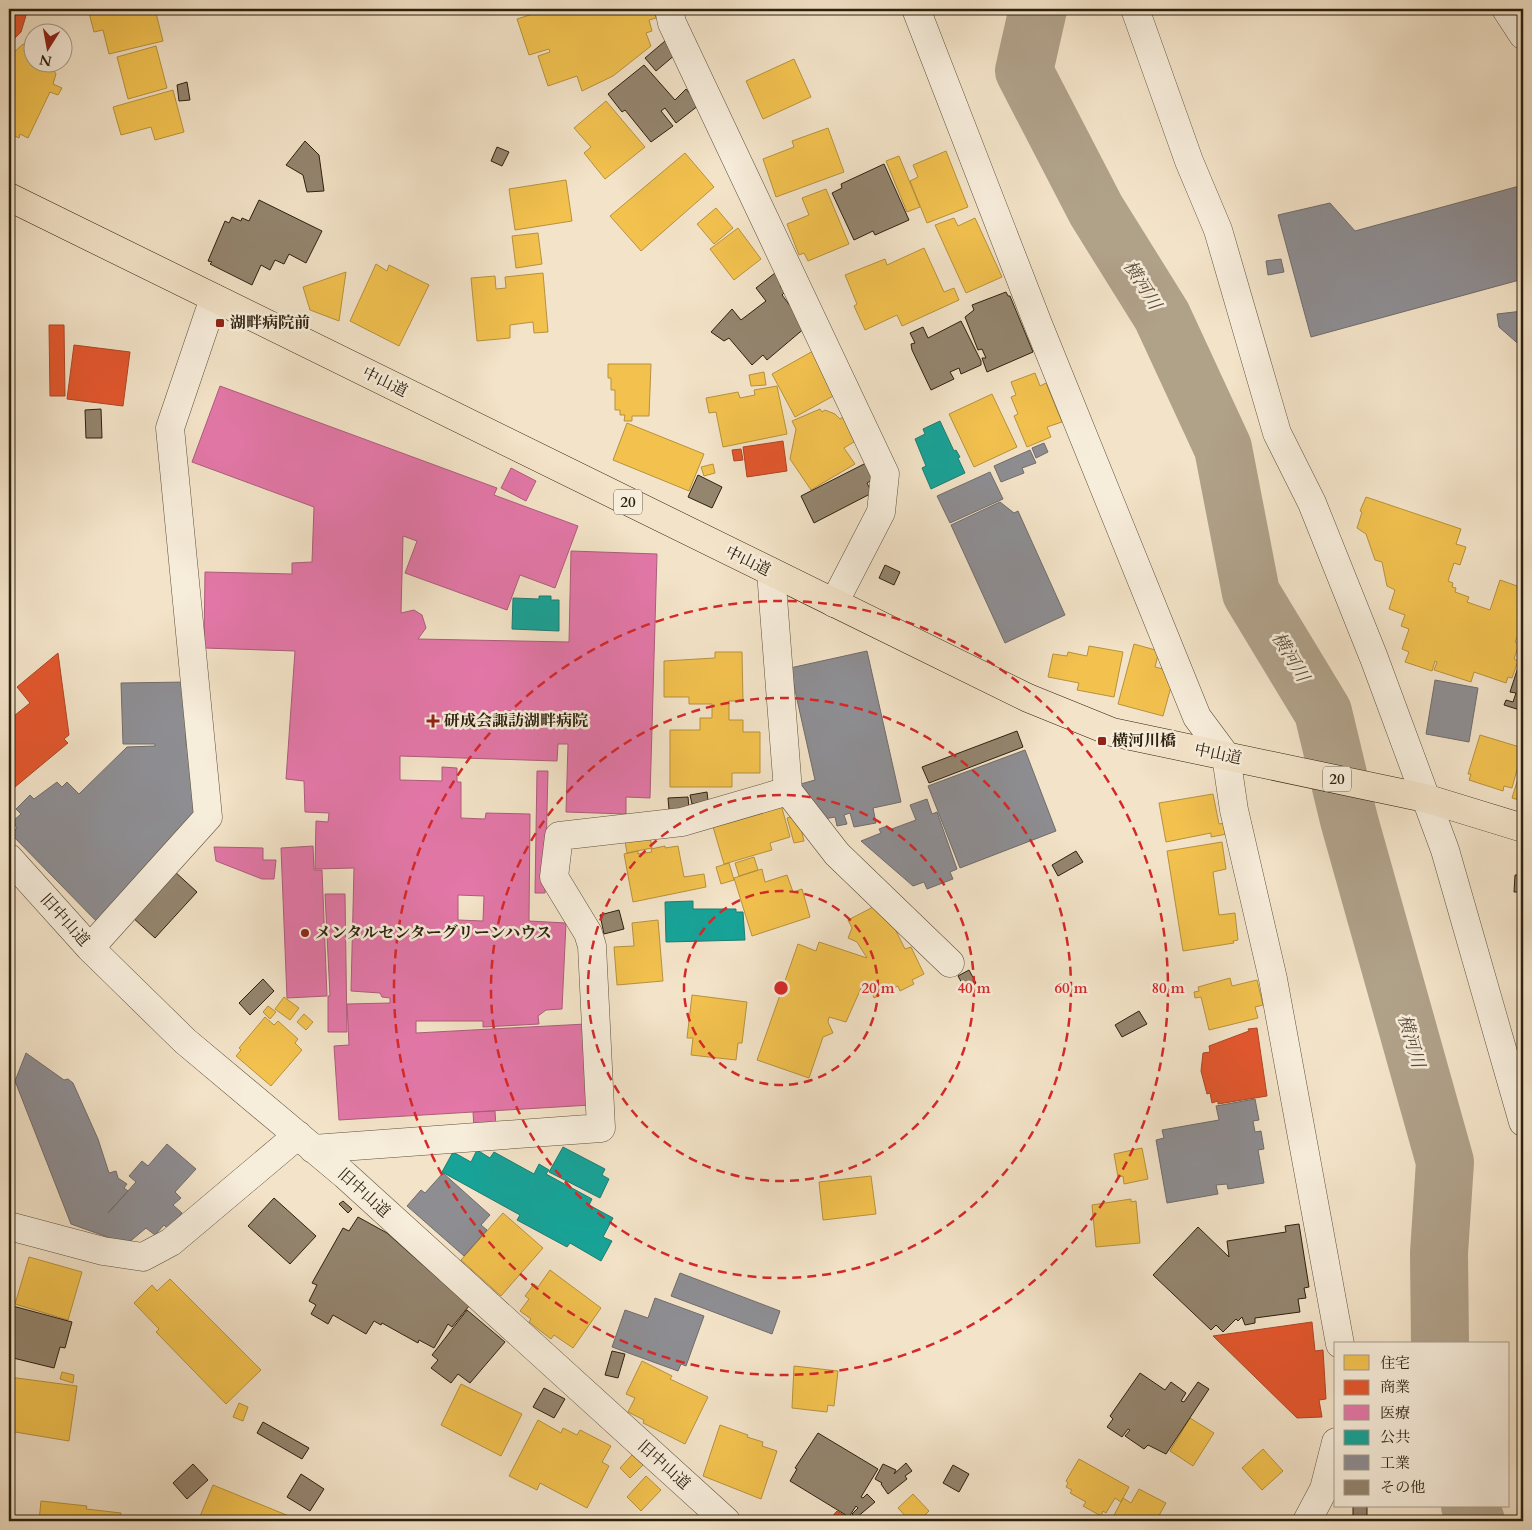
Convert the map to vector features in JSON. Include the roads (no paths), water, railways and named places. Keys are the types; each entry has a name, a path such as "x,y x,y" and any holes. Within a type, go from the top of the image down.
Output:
{"highway":[{"name":"中山道","path":"9,197 1028,698 1112,732 1419,796 1523,828"}],"street":[{"path":"669,9 676,32 885,474 881,512 834,603"},
{"path":"916,9 1042,333 1197,717 1226,756 1234,810 1273,980 1340,1342"},
{"path":"1135,9 1189,161 1218,230 1276,433 1312,504 1374,658 1419,796 1452,872 1523,1122"},
{"path":"1506,9 1523,35"},
{"path":"90,948 208,817 170,428 214,298"},
{"path":"770,572 788,791 837,854 950,963"},
{"path":"10,1225 103,1251 143,1257 171,1242 306,1142 601,1128 592,946 588,932 554,877 559,836 682,822 788,791"},
{"name":"旧中山道","path":"9,858 90,948 185,1041 352,1182 726,1521"},
{"path":"1307,1521 1324,1489 1334,1450"}],"waterway":[{"name":"横河川","path":"1038,9 1024,71 1096,210 1162,316 1223,448 1251,593 1323,712 1349,820 1445,1162 1439,1253 1440,1342"},
{"name":"横河川","path":"1471,1508 1476,1521"}],"place":[{"name":"湖畔病院前","path":"220,323"},
{"name":"研成会諏訪湖畔病院","path":"433,721"},
{"name":"横河川橋","path":"1102,741"},
{"name":"メンタルセンターグリーンハウス","path":"305,933"}]}
